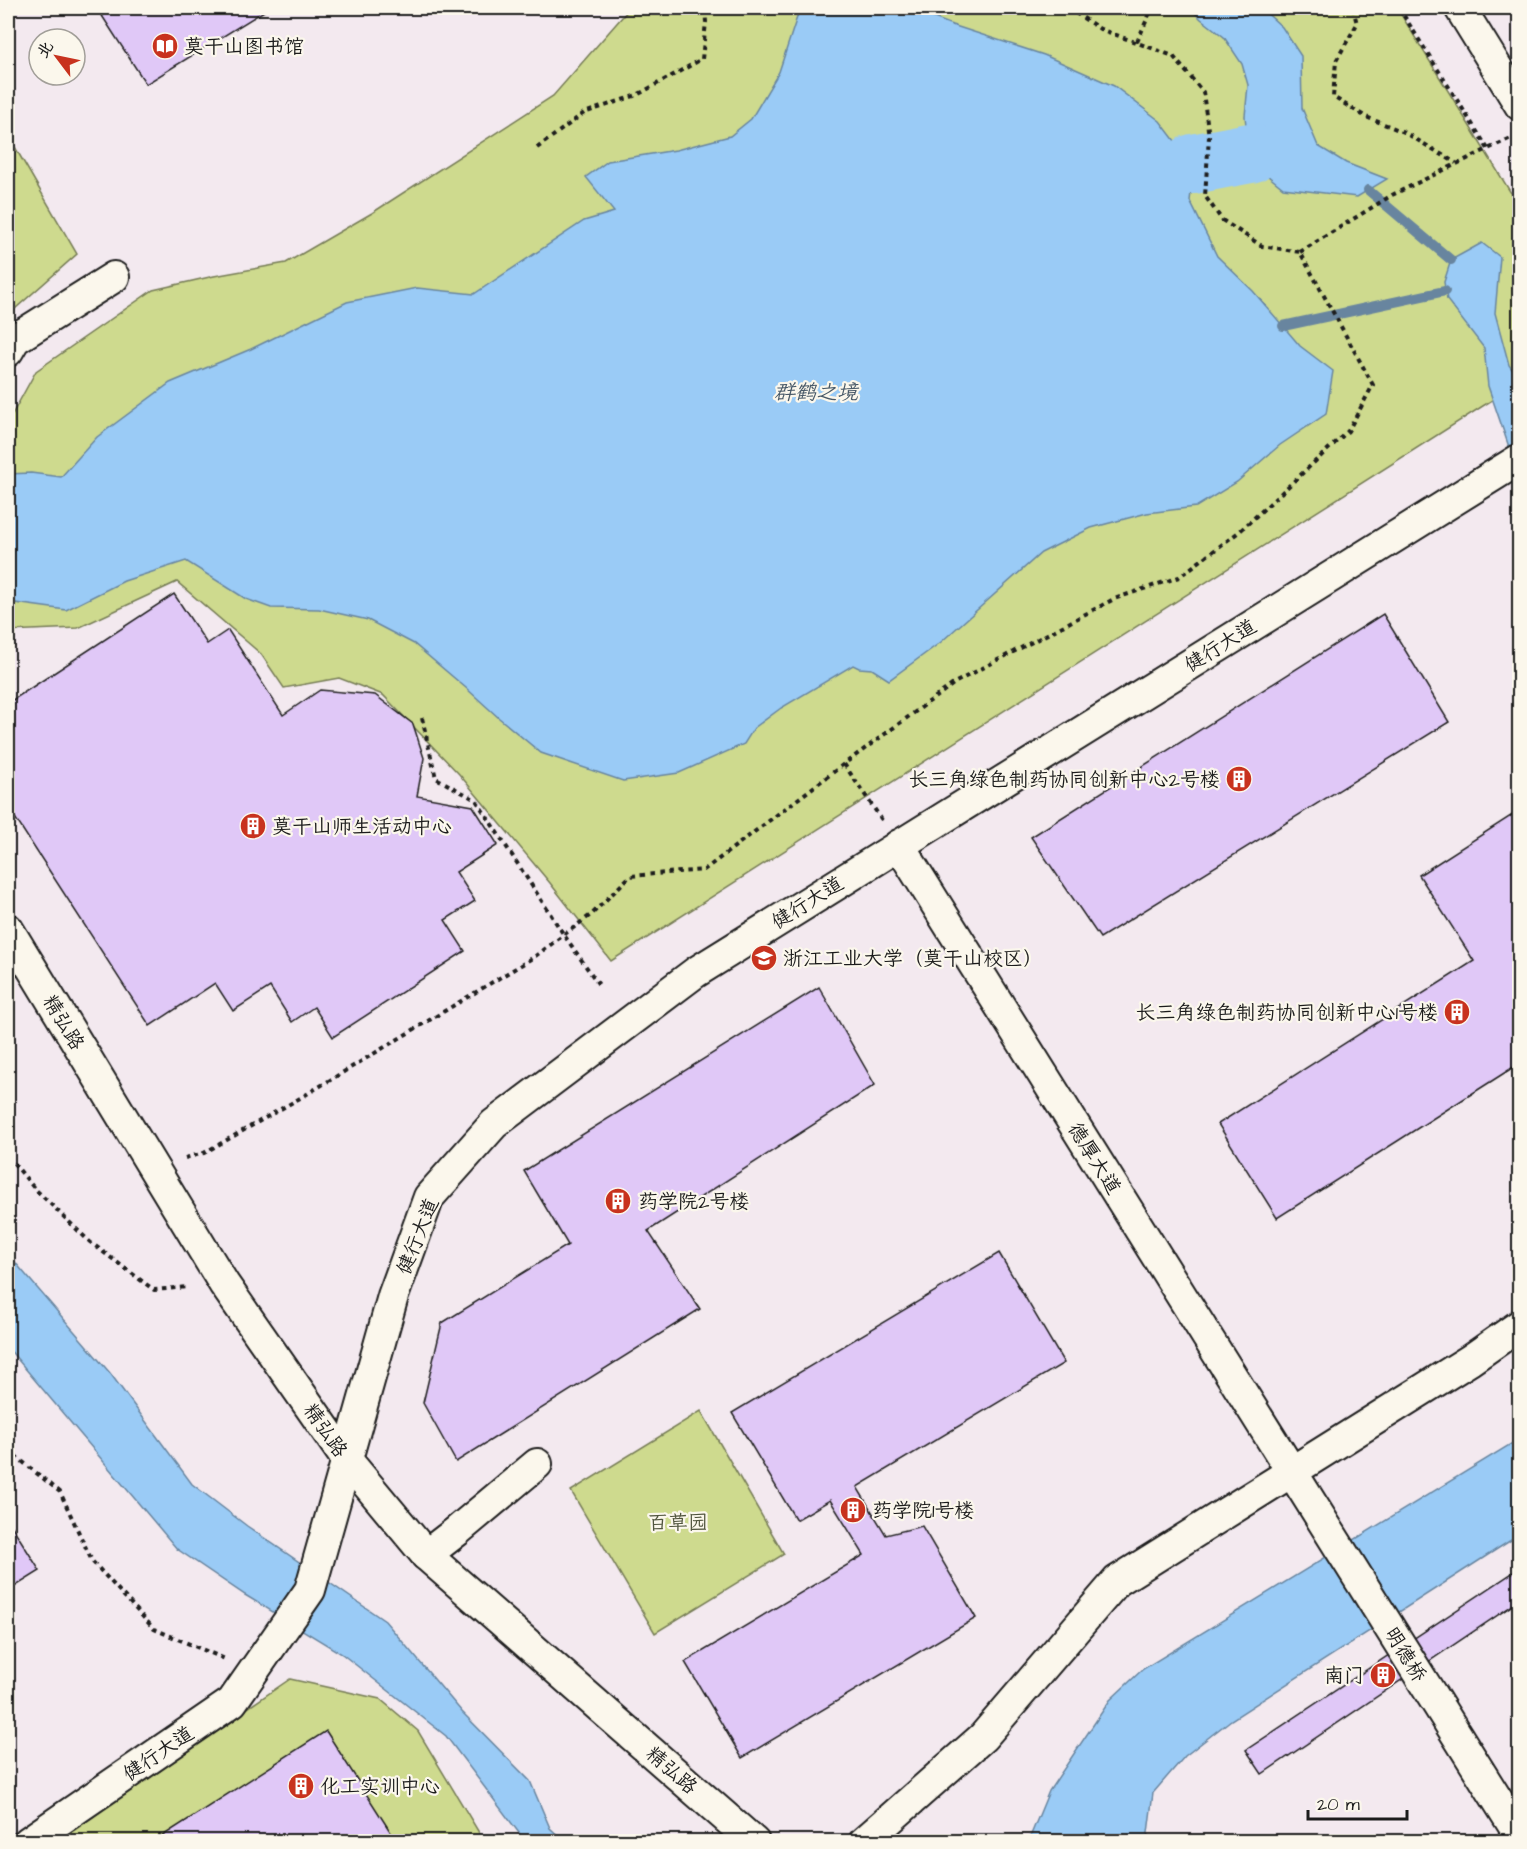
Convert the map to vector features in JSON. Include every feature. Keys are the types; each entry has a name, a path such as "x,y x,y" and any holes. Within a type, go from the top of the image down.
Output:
{"street":[{"path":"1460,8 1520,105"},
{"path":"8,351 15,339 114,277"},
{"name":"健行大道","path":"28,1842 232,1702 310,1590 393,1296 429,1197 494,1124 696,972 1520,459"},
{"name":"德厚大道","path":"899,845 1291,1472"},
{"name":"精弘路","path":"8,929 224,1284 347,1460 426,1555 754,1842"},
{"path":"864,1842 983,1737 1117,1581 1470,1360 1520,1325"},
{"path":"426,1555 537,1464"},
{"name":"明德桥","path":"1291,1472 1520,1836"}],"path":[{"path":"537,148 584,113 637,95 702,59 706,22 705,8"},
{"path":"1068,8 1100,28 1173,56 1203,92 1209,137 1205,196 1222,220 1262,246 1300,252 1392,195 1520,134"},
{"path":"1137,42 1152,8"},
{"path":"1353,8 1357,24 1336,62 1333,97 1366,117 1404,132 1457,164"},
{"path":"1399,8 1488,149"},
{"path":"1513,8 1520,19"},
{"path":"153,1167 204,1153 317,1088 534,957 592,914 630,876 704,870 956,682 1114,599 1179,577 1240,531 1348,431 1372,385 1300,252"},
{"path":"422,718 436,778 476,800 599,985"},
{"path":"844,764 899,845"},
{"path":"8,1156 34,1188 90,1242 154,1290 224,1284"},
{"path":"8,1450 60,1492 92,1561 154,1629 253,1671"}],"shaded area":[{"name":"浙江工业大学（莫干山校区）","path":"8,8 1519,8 1519,1841 8,1841"}],"green space":[{"name":"群鹤之境","path":"630,8 1397,8 1519,206 1519,383 611,961 550,883 459,774 383,695 339,678 284,688 261,654 177,582 78,628 8,631 8,422 36,371 153,290 286,263 372,213 553,96"},
{"path":"8,135 77,254 8,315"},
{"name":"百草园","path":"701,1411 784,1554 655,1633 571,1491"},
{"path":"290,1679 380,1699 418,1731 484,1841 63,1842 61,1836"}],"water":[{"name":"群鹤之境","path":"800,8 909,8 952,25 1044,55 1114,86 1160,121 1194,166 1190,201 1217,256 1253,291 1300,346 1333,371 1326,414 1280,445 1237,482 1196,507 1147,513 1091,528 1041,553 941,642 889,680 872,669 853,665 781,708 754,728 744,744 679,773 623,781 541,753 414,644 368,620 319,609 271,608 246,599 186,561 124,581 66,610 8,602 8,474 31,473 61,477 97,437 170,383 251,349 347,302 417,288 474,294 584,221 614,212 586,177 608,161 676,150 730,136 751,119 779,72"},
{"path":"1190,8 1261,8 1282,27 1301,56 1302,108 1318,146 1346,163 1387,179 1357,197 1283,188 1252,163 1245,116 1248,85 1242,64 1224,37"},
{"path":"1482,243 1500,257 1495,313 1509,365 1519,379 1519,476 1488,386 1484,348 1447,300 1444,282 1451,260"},
{"path":"8,1254 110,1373 192,1484 247,1526 385,1621 462,1712 530,1781 550,1828 564,1841 525,1841 446,1736 342,1654 245,1595 177,1549 8,1348"},
{"path":"1519,1439 1519,1535 1231,1720 1185,1756 1153,1793 1147,1841 1028,1842 1049,1791 1110,1700 1143,1669"}],"building":[{"name":"莫干山图书馆","path":"97,8 269,8 146,84"},
{"name":"莫干山师生活动中心","path":"174,594 207,644 228,630 283,715 320,690 375,695 413,724 424,758 417,796 473,806 498,845 456,872 475,901 445,920 465,951 333,1037 314,1007 292,1022 270,987 233,1011 215,983 150,1026 8,807 8,703"},
{"name":"长三角绿色制药协同创新中心2号楼","path":"1383,614 1449,722 1100,938 1031,837"},
{"name":"长三角绿色制药协同创新中心1号楼","path":"1520,810 1520,1063 1277,1218 1218,1124 1474,961 1419,875"},
{"name":"药学院2号楼","path":"819,987 875,1085 648,1231 700,1309 456,1462 423,1403 442,1323 568,1245 524,1171"},
{"name":"药学院1号楼","path":"999,1253 1064,1363 857,1487 886,1535 922,1526 976,1618 742,1758 685,1662 864,1555 830,1500 796,1520 732,1413"},
{"path":"8,1520 40,1571 8,1591"},
{"name":"南门","path":"1520,1568 1520,1600 1262,1774 1246,1750"},
{"name":"化工实训中心","path":"326,1731 397,1842 153,1842"}],"waterway":[{"path":"1193,164 1250,153"},
{"path":"1368,190 1451,260"},
{"path":"1283,326 1445,291"}],"place":[{"name":"莫干山图书馆","path":"165,46"},
{"name":"长三角绿色制药协同创新中心2号楼","path":"1239,779"},
{"name":"莫干山师生活动中心","path":"253,826"},
{"name":"浙江工业大学（莫干山校区）","path":"764,958"},
{"name":"长三角绿色制药协同创新中心1号楼","path":"1457,1012"},
{"name":"药学院2号楼","path":"618,1201"},
{"name":"药学院1号楼","path":"853,1510"},
{"name":"南门","path":"1383,1675"},
{"name":"化工实训中心","path":"301,1786"}]}
